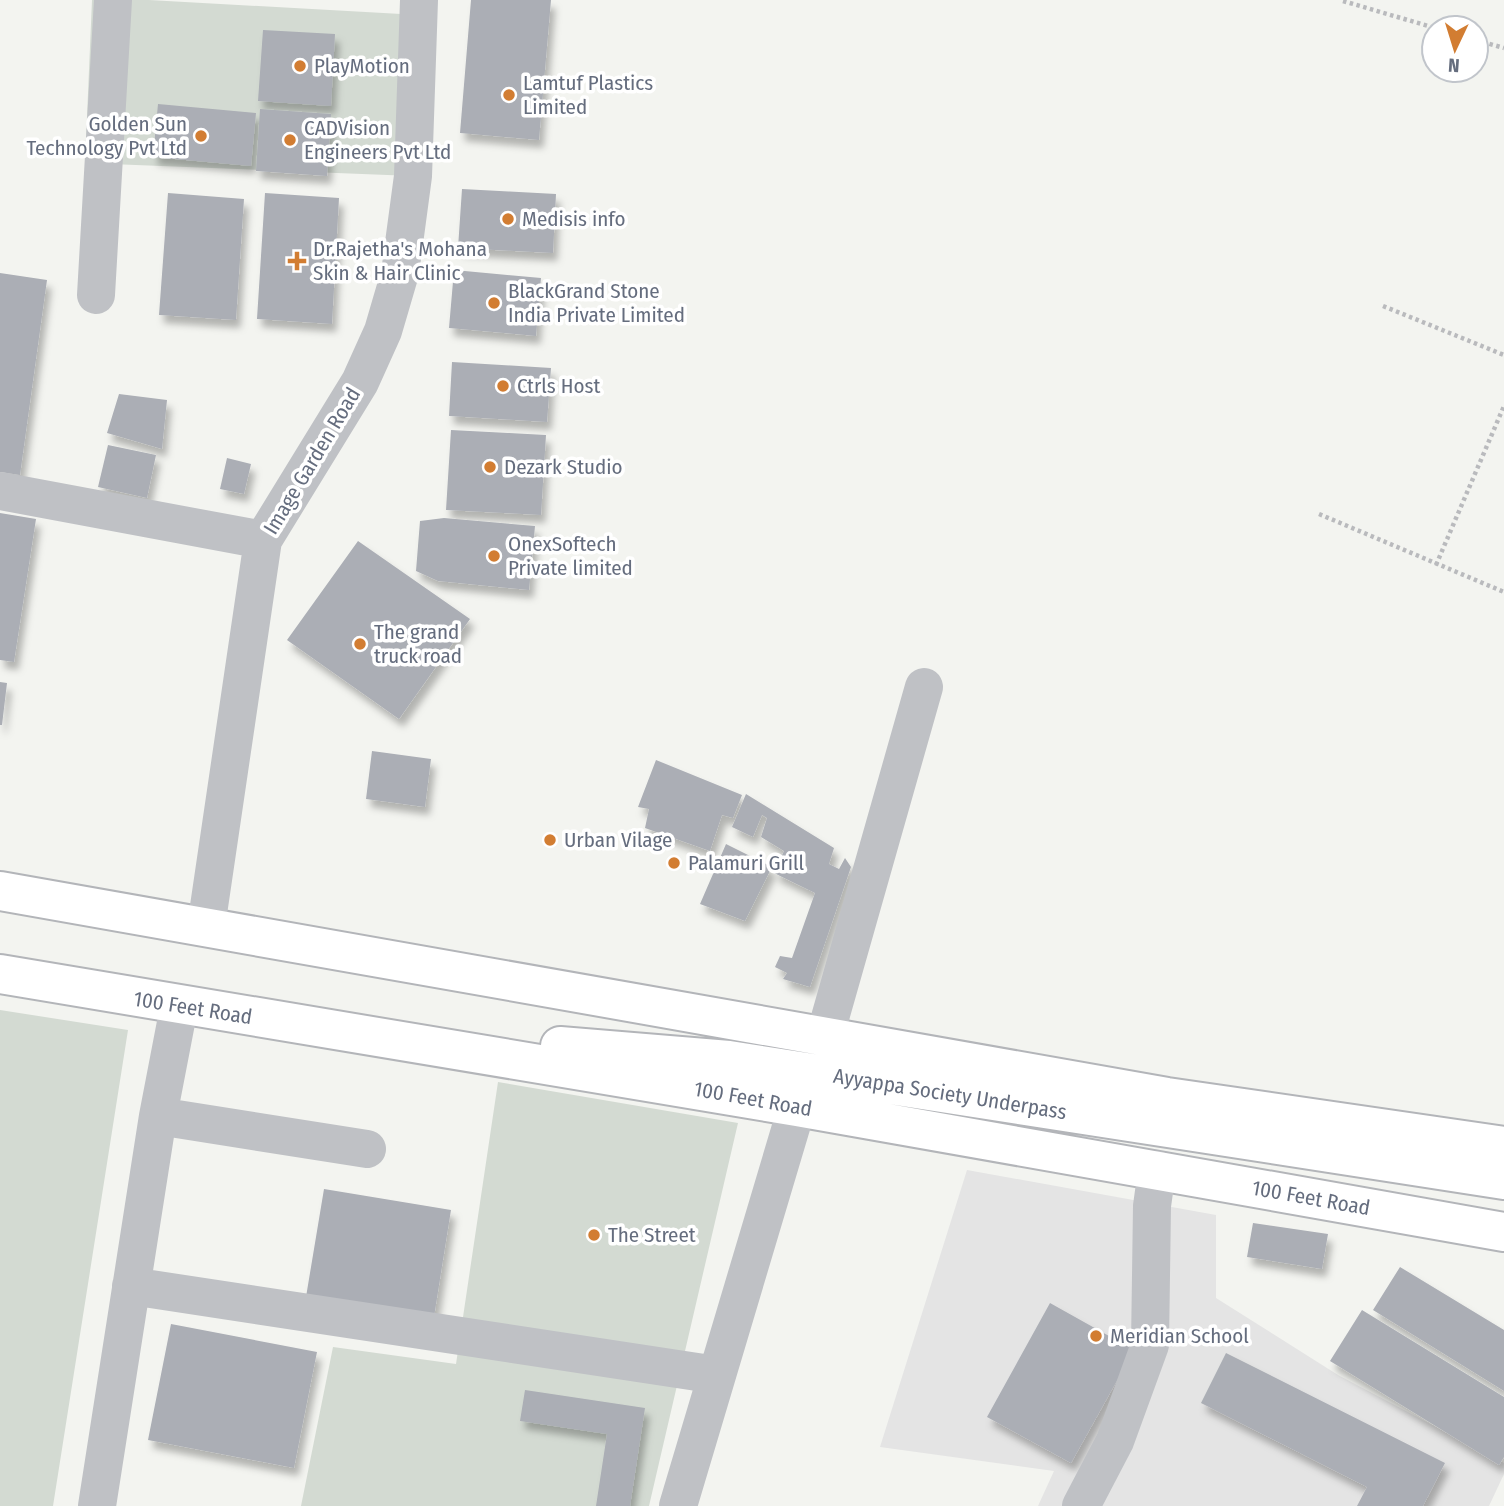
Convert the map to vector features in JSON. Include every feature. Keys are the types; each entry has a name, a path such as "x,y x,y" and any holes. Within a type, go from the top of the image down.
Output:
{"main road":[{"path":"0,891 824,1039 1167,1097 1504,1146"},
{"name":"100 Feet Road","path":"0,975 179,1007 797,1107 1504,1232"},
{"name":"Ayyappa Society Underpass","path":"393,1040 599,1047 729,1060 1504,1180"}],"street":[{"path":"96,295 113,0"},
{"name":"Image Garden Road","path":"206,927 263,540 360,382 383,331 400,273 413,176 419,0"},
{"path":"0,491 263,540"},
{"path":"824,1039 924,687"},
{"path":"97,1506 158,1116 179,1007"},
{"path":"678,1506 797,1107"},
{"path":"158,1116 367,1149"},
{"path":"1081,1506 1115,1441 1150,1345 1152,1206 1157,1170"},
{"path":"131,1286 717,1375"}],"path":[{"path":"1343,1 1420,24"},
{"path":"1382,306 1504,355"},
{"path":"1436,565 1504,407"},
{"path":"1319,514 1504,592"}],"shaded area":[{"path":"92,0 149,0 419,15 413,176 85,163"},
{"path":"0,1010 128,1030 53,1506 0,1506"},
{"name":"The Street","path":"498,1082 738,1123 649,1506 301,1506 333,1347 456,1364"},
{"name":"Meridian School","path":"967,1170 1216,1215 1216,1298 1338,1375 1504,1463 1504,1474 1489,1506 1038,1506 1054,1471 880,1447"}],"building":[{"path":"471,0 551,0 539,140 460,133"},
{"path":"263,30 335,34 331,106 258,101"},
{"path":"158,104 256,113 251,166 153,157"},
{"path":"260,109 331,114 327,176 256,171"},
{"path":"462,189 556,194 553,253 458,248"},
{"path":"168,193 244,199 236,320 159,315"},
{"path":"265,193 339,198 332,324 257,319"},
{"path":"454,270 541,278 536,336 449,328"},
{"path":"0,273 47,280 20,475 0,472"},
{"path":"452,362 551,368 547,422 449,416"},
{"path":"119,394 167,400 162,449 107,433"},
{"path":"451,430 546,435 541,515 446,510"},
{"path":"108,445 156,455 147,498 98,487"},
{"path":"227,458 251,464 244,494 220,489"},
{"path":"0,513 36,519 14,662 0,660"},
{"path":"444,518 535,526 529,590 438,581 416,571 420,521"},
{"path":"358,541 470,619 399,719 287,640"},
{"path":"0,682 7,683 2,725 0,725"},
{"path":"372,751 431,759 425,807 366,799"},
{"path":"656,760 742,795 733,818 722,815 710,851 645,828 649,809 638,807"},
{"path":"746,794 834,848 829,864 839,869 845,858 851,867 810,987 783,979 787,973 775,967 780,956 792,958 815,893 774,873 784,851 761,837 767,818 762,815 753,837 732,827"},
{"path":"726,844 772,867 745,921 700,904"},
{"path":"324,1189 451,1210 434,1317 306,1297"},
{"path":"1253,1223 1328,1234 1322,1269 1247,1257"},
{"path":"1400,1267 1504,1330 1504,1391 1373,1310"},
{"path":"1050,1303 1134,1350 1071,1463 987,1417"},
{"path":"1362,1310 1504,1397 1504,1457 1499,1465 1330,1361"},
{"path":"171,1324 317,1352 294,1468 148,1440"},
{"path":"1226,1353 1445,1463 1423,1506 1357,1506 1367,1487 1201,1403"},
{"path":"525,1390 645,1408 630,1506 596,1506 607,1434 520,1421"}],"place":[{"name":"PlayMotion","path":"300,66"},
{"name":"Lamtuf Plastics Limited","path":"509,95"},
{"name":"Golden Sun Technology Pvt Ltd","path":"201,136"},
{"name":"CADVision Engineers Pvt Ltd","path":"290,140"},
{"name":"Medisis info","path":"508,219"},
{"name":"Dr.Rajetha's Mohana Skin & Hair Clinic","path":"297,261"},
{"name":"BlackGrand Stone India Private Limited","path":"494,303"},
{"name":"Ctrls Host","path":"503,386"},
{"name":"Dezark Studio","path":"490,467"},
{"name":"OnexSoftech Private limited","path":"494,556"},
{"name":"The grand truck road","path":"360,644"},
{"name":"Urban Vilage","path":"550,840"},
{"name":"Palamuri Grill","path":"674,863"},
{"name":"The Street","path":"594,1235"},
{"name":"Meridian School","path":"1096,1336"}]}
